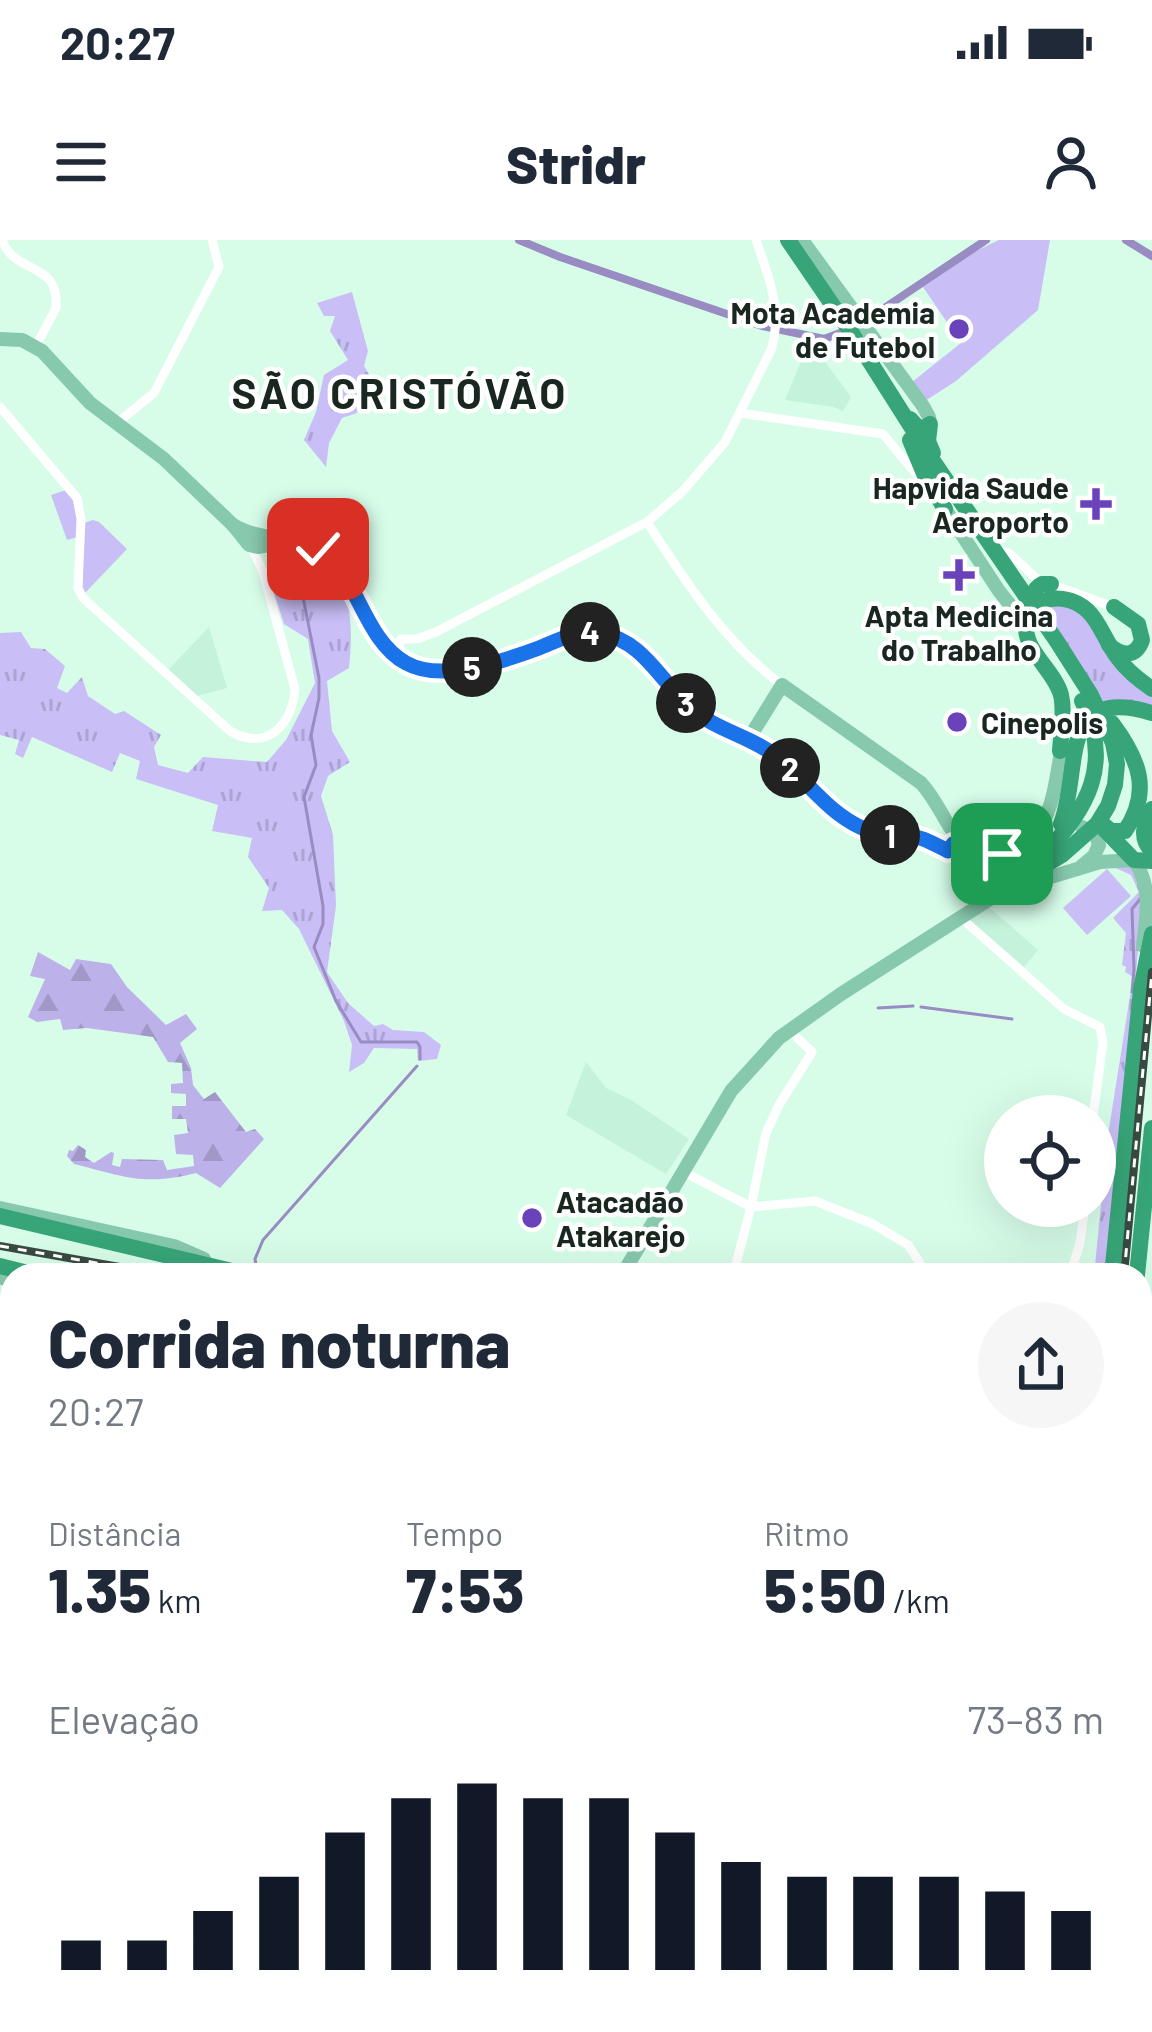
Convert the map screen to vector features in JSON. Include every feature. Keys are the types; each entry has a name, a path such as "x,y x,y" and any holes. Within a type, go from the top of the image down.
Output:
{"highway":[{"path":"784,240 851,328 994,550 1045,598 1080,677 1138,755 1145,772 1144,805 1122,832 1111,831 1095,805 1096,769 1086,716 1028,640 1025,630 1031,610 1045,598 1064,598 1083,607 1125,668 1152,689"},
{"path":"851,328 907,431 1055,655 1088,713 1087,736"},
{"path":"876,371 919,429 930,424"},
{"path":"930,424 929,445 954,490"},
{"path":"907,431 916,466 945,509"},
{"path":"1109,645 1126,654 1138,649 1142,640 1138,624 1114,607"},
{"path":"1050,667 1062,701 1060,751"},
{"path":"999,893 1105,821 1116,779 1115,750 1091,695"},
{"path":"1045,858 1069,798 1071,769 1095,713 1115,706 1152,713"},
{"path":"1125,739 1152,757"},
{"path":"1045,858 1083,803 1096,769"},
{"path":"1147,857 1144,833 1152,808"},
{"path":"1105,821 1147,857"},
{"path":"1113,1263 1152,934"},
{"path":"1137,1263 1152,1129"},
{"path":"0,1212 205,1263"}],"main road":[{"path":"802,240 851,328 928,415 930,424"},
{"path":"0,339 36,346 90,403 129,417 164,459 233,525 260,543 318,549 334,560 376,634 396,657 420,668 458,669 503,660 578,633 604,634 640,651 696,712 775,755 845,819 876,833 949,843 992,873 1001,858 1045,830 1055,817 1071,769"},
{"path":"945,509 1050,667"},
{"path":"748,740 782,686 921,783 949,843"},
{"path":"1029,842 1048,812 1060,751"},
{"path":"619,1263 743,1060 785,1022 979,895 1045,858 1073,829 1087,827 1100,845 1080,868"},
{"path":"629,1263 741,1077 788,1030 999,893 1112,860 1147,857 1151,903 1142,989"},
{"path":"976,862 982,882 979,895"}],"street":[{"path":"2,240 10,256 50,277 54,288 58,302 36,346"},
{"path":"129,417 154,393 219,267 212,240"},
{"path":"396,657 401,639 436,632 647,522 717,453 771,350 776,330 769,278 756,240"},
{"path":"0,407 77,499 81,519 78,588 83,598 230,731 258,739 281,726 295,696 262,572 260,543"},
{"path":"740,413 883,434 916,466"},
{"path":"647,522 682,576 742,652 782,686"},
{"path":"994,550 1009,553 1037,579 1045,598 1114,607 1149,623"},
{"path":"961,917 1064,1009 1100,1028 1103,1043 1096,1095"},
{"path":"738,1263 766,1133 812,1052 788,1030"},
{"path":"684,1172 751,1207 819,1203 903,1241 920,1263"},
{"path":"1073,1263 1082,1227"}],"shaded area":[{"path":"807,347 815,348 851,397 843,411 785,400"},
{"path":"209,627 227,688 197,696 168,670"},
{"path":"989,907 1038,950 1024,967 969,920"},
{"path":"586,1062 606,1088 689,1139 666,1174 566,1115"}],"green space":[{"path":"999,240 1050,240 1038,310 956,381 925,401 912,382 961,343 923,287"},
{"path":"352,292 368,351 364,366 369,374 357,413 342,418 329,443 326,467 304,440 324,375 348,360 330,331 335,316 324,316 317,303"},
{"path":"69,489 84,523 99,522 127,549 84,594 82,536 67,540 51,495"},
{"path":"335,576 349,608 350,656 349,668 327,681 332,731 350,762 328,776 321,796 333,835 336,906 327,972 348,1003 374,1026 424,1032 441,1045 437,1059 418,1061 417,1049 374,1048 364,1063 349,1072 352,1045 344,1021 299,929 282,910 262,911 269,888 248,857 252,838 212,831 218,805 136,779 140,761 120,753 112,772 32,737 23,758 15,754 19,740 0,735 0,633 21,632 31,648 45,649 65,666 57,688 67,693 82,677 88,696 115,714 124,711 161,735 154,747 158,765 188,773 203,757 267,762 286,740 315,683 308,639 284,624 274,593"},
{"path":"1077,605 1152,691 1152,710 1103,706 1037,607"},
{"path":"1132,864 1145,879 1116,1181 1114,1095 1133,977 1122,965 1126,933 1113,918 1139,892 1131,875 1109,865"},
{"path":"1107,869 1131,896 1087,935 1063,908"},
{"path":"38,952 70,970 76,959 111,964 166,1025 186,1014 197,1029 180,1043 193,1085 204,1099 215,1092 246,1132 255,1129 264,1139 220,1188 196,1173 135,1178 74,1164 67,1156 78,1145 94,1163 111,1152 112,1165 120,1167 122,1159 163,1160 167,1170 194,1166 193,1155 176,1154 174,1135 188,1133 186,1119 172,1119 172,1106 186,1106 186,1094 171,1093 171,1084 183,1083 182,1063 168,1062 153,1037 87,1028 63,1030 60,1019 37,1022 28,1017 45,979 30,976"},
{"path":"1099,1227 1112,1227 1108,1263 1095,1263"}],"waterway":[{"path":"519,240 762,326 824,339 848,330"},
{"path":"862,323 986,240"},
{"path":"1126,240 1152,256"},
{"path":"301,587 319,678 311,735 316,765 304,797 323,906 323,924 314,947 336,1001 361,1042 417,1042 420,1059"},
{"path":"1132,992 1132,909 1141,898"},
{"path":"878,1008 913,1006"},
{"path":"921,1007 1012,1019"},
{"path":"256,1263 263,1240 417,1066"}],"railway":[{"path":"1125,1263 1152,972"},
{"path":"0,1246 97,1263"}],"place":[{"name":"Mota Academia de Futebol","path":"959,329"},
{"name":"Hapvida Saude Aeroporto","path":"1096,504"},
{"name":"Apta Medicina do Trabalho","path":"959,575"},
{"name":"Cinepolis","path":"957,722"},
{"name":"Atacadão Atakarejo","path":"532,1218"}],"district":[{"name":"SÃO CRISTÓVÃO","path":"400,392"}],"route":[{"path":"318,549 336,563 385,645 411,666 441,670 477,666 578,633 604,634 640,651 688,706 775,755 845,819 876,833 923,839 948,851 959,843 974,855 1002,854"}]}
